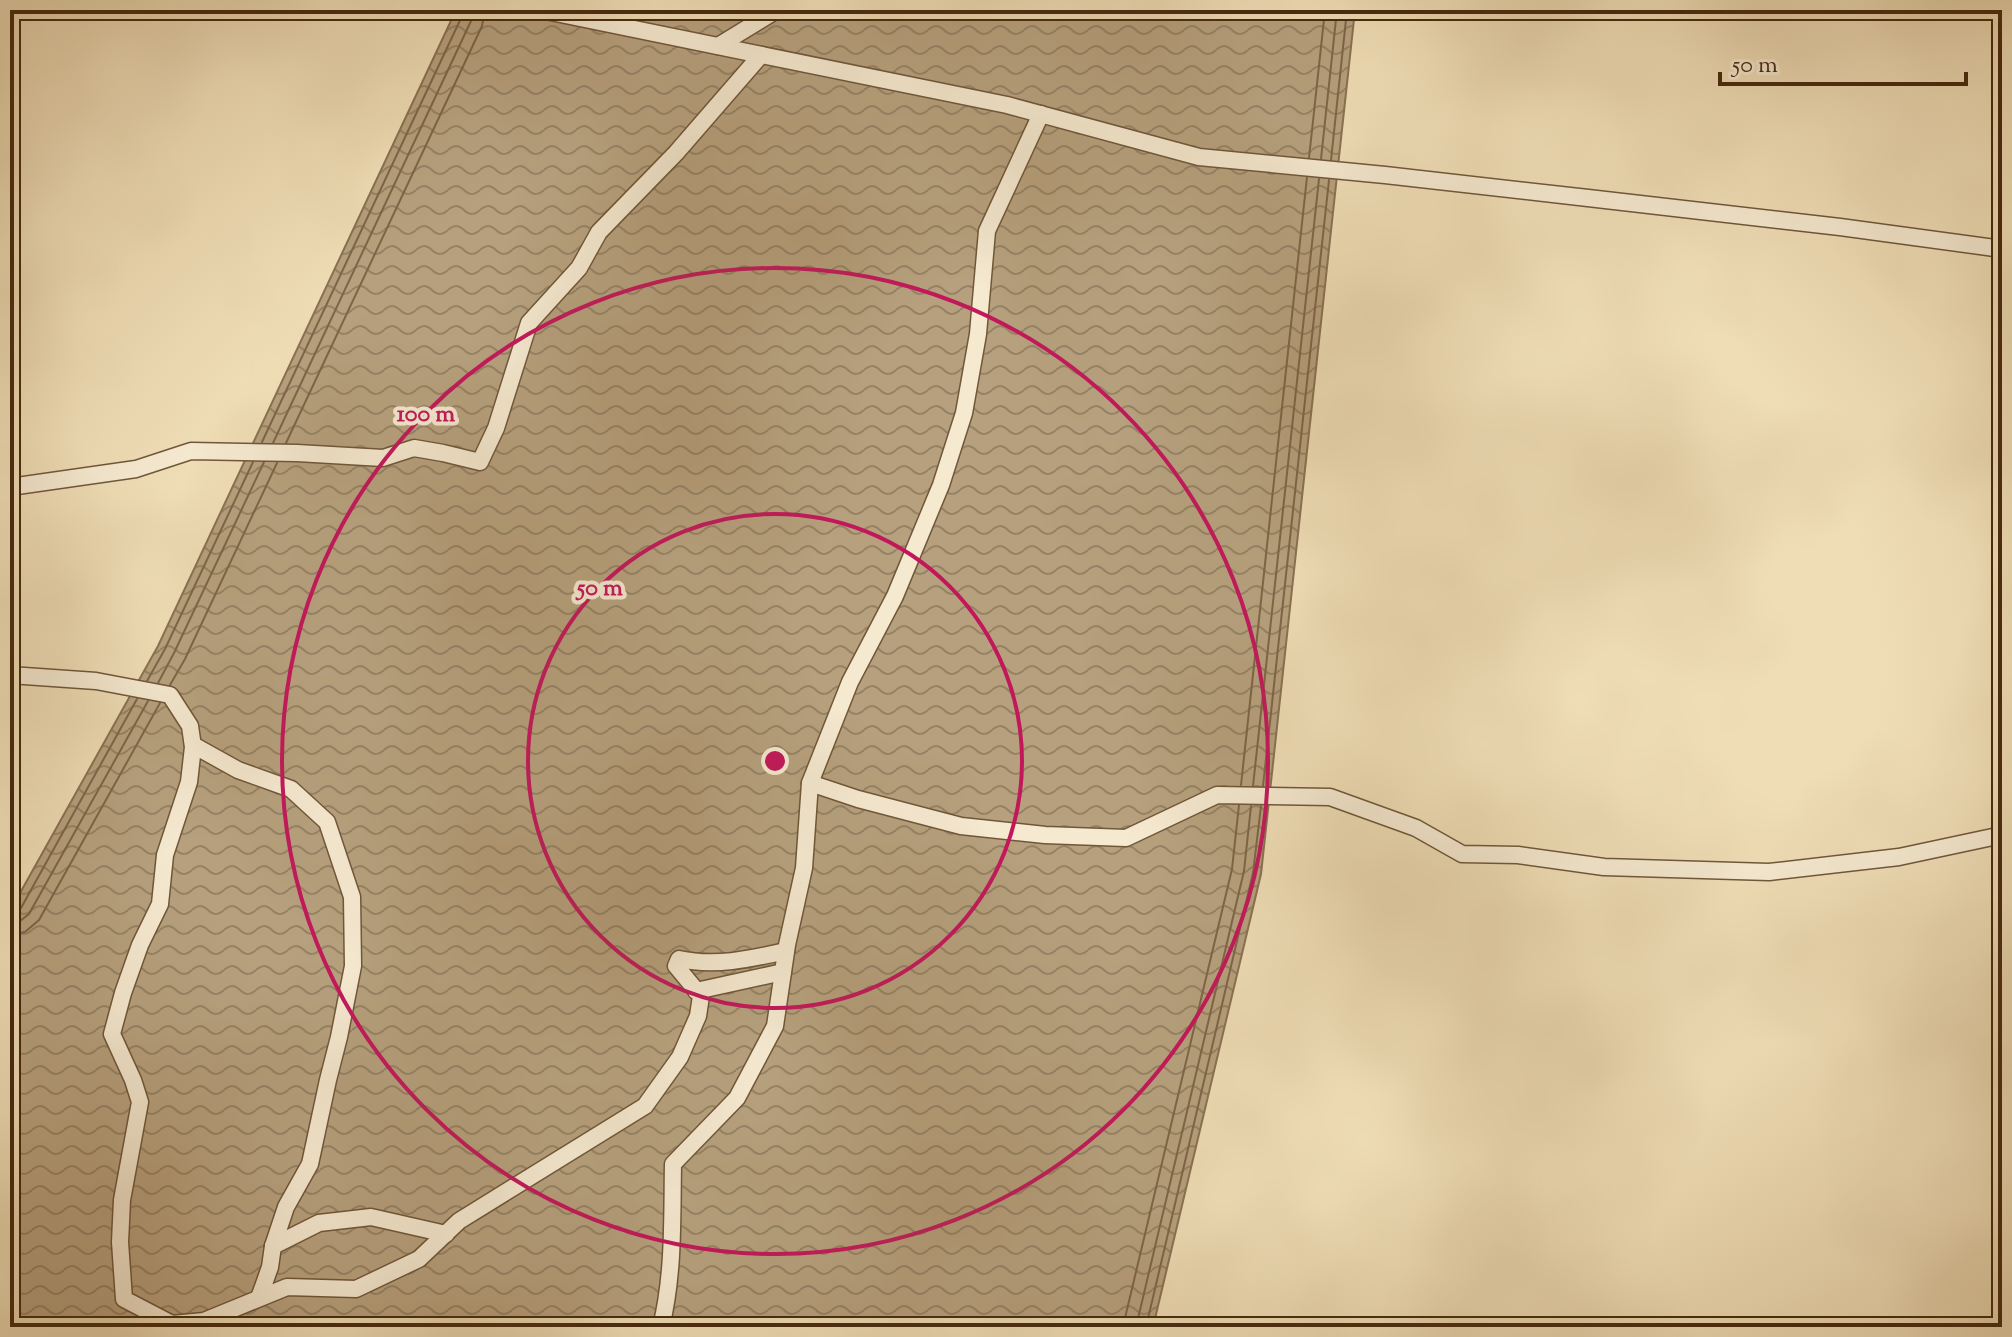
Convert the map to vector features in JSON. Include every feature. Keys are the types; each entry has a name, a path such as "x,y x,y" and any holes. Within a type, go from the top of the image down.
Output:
{"lane":[{"path":"541,10 1007,105 1199,157 1824,225 2002,249"},
{"path":"718,46 777,10"},
{"path":"10,487 136,469 191,451 383,458 414,448 480,462 496,428 529,323 579,268 599,232 676,153 761,55"},
{"path":"661,1327 667,1304 672,1238 673,1164 737,1098 775,1026 786,951 804,868 810,783 850,682 895,596 941,485 964,413 978,334 987,231 1041,114"},
{"path":"10,675 96,681 170,695 190,726 193,745 189,782 165,855 160,904 140,945 112,1034 140,1102 122,1200 120,1242 124,1299 172,1324 204,1321 287,1287 356,1289 419,1259 459,1221 645,1106 680,1057 698,1016 701,996 676,966 679,959 706,963 742,961 786,951"},
{"path":"193,745 238,770 291,789 327,822 352,897 353,966 310,1164 286,1207 259,1298"},
{"path":"810,783 961,826 1045,835 1126,838 1217,795 1330,797 1416,828 1462,854 1518,855 1604,867 1769,872 1899,857 2002,835"},
{"path":"696,991 783,972"},
{"path":"273,1246 319,1223 371,1217 446,1234"}],"water":[{"path":"456,10 1355,10 1261,874 1153,1327 10,1327 10,911 158,646"}]}
